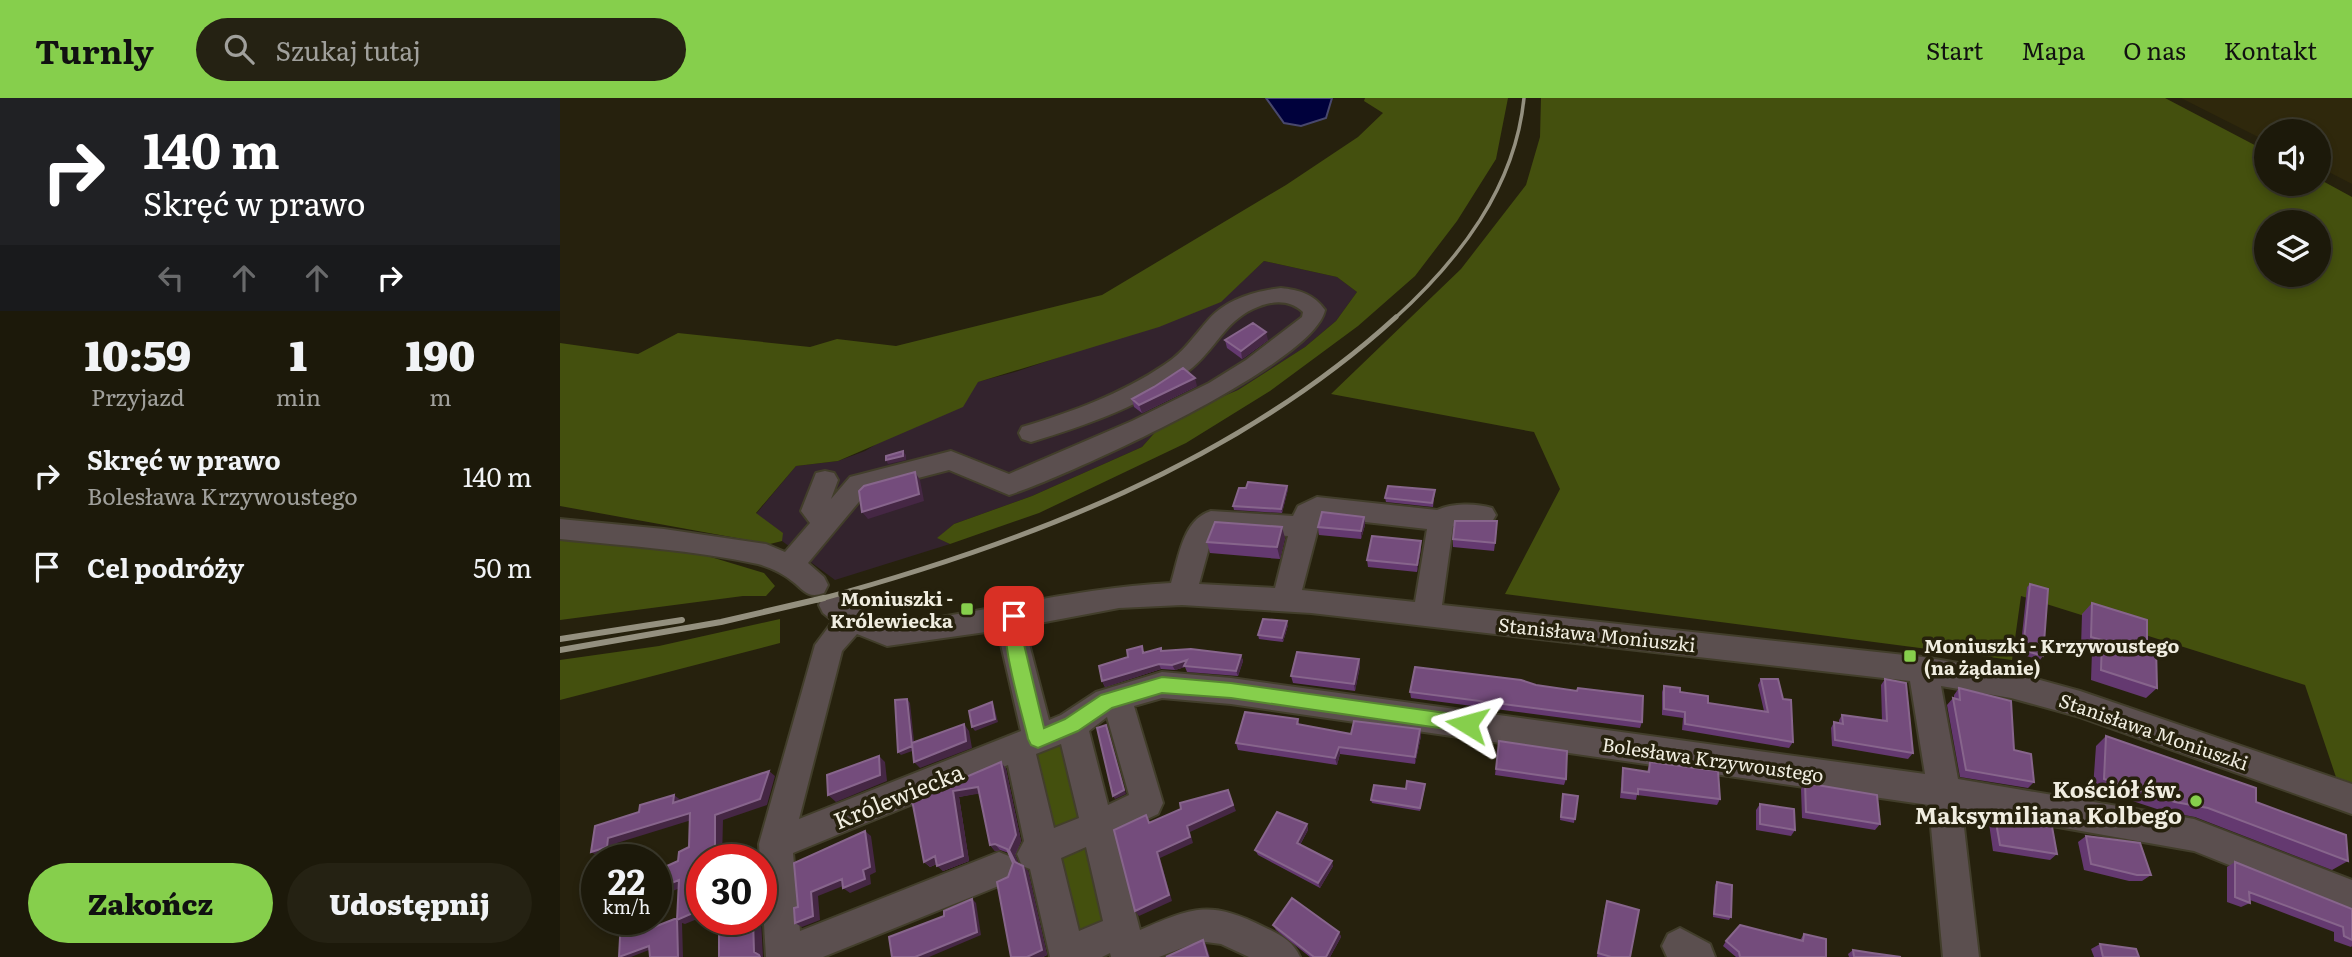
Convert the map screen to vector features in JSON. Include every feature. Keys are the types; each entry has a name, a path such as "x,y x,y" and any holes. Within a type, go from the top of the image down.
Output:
{"street":[{"path":"789,566 859,484 881,476 951,460 1009,485 1217,389 1268,357 1289,340 1312,320 1314,310 1307,301 1284,295 1260,298 1239,307 1222,319 1191,357 1151,384 1105,408 1031,433"},
{"path":"825,480 814,511 827,524"},
{"path":"1286,601 1307,513 1317,506 1441,521 1448,516 1483,515"},
{"path":"1182,594 1200,532 1211,521 1303,527"},
{"path":"1427,615 1441,521"},
{"path":"560,529 664,538 766,555 789,566 814,584"},
{"name":"Stanisława Moniuszki","path":"776,844 828,645 843,613 887,634 921,631 1119,597 1182,594 1427,615 1923,670 2011,685 2080,704 2352,799"},
{"path":"1014,616 1014,640 1029,743 1039,852 1066,956 1126,947 1187,926 1221,925 1250,936 1282,957"},
{"path":"1923,670 1944,792 1961,957"},
{"name":"Bolesława Krzywoustego","path":"1029,743 1072,725 1107,701 1162,685 1231,691 1944,792 2194,835 2352,897"},
{"path":"1039,852 1147,803 1116,698"},
{"path":"1072,725 1126,947"},
{"name":"Królewiecka","path":"776,844 1029,743"},
{"path":"777,858 784,956 999,869"}],"shaded area":[{"path":"1266,98 1332,98 1326,118 1301,126 1284,123"},
{"path":"2181,98 2352,98 2352,184 2331,173 2331,119 2254,119 2254,135"},
{"path":"1264,261 1337,277 1357,292 1336,321 1305,347 1238,390 1165,421 1142,447 1032,496 954,524 938,538 950,544 835,580 782,541 782,533 756,514 796,466 838,461 865,451 977,382 1015,372 1220,302"}],"green space":[{"path":"1365,98 1508,98 1496,159 1457,221 1415,276 1358,326 1270,391 1186,443 1039,513 950,544 937,538 954,524 1032,496 1142,447 1165,421 1238,390 1305,347 1336,321 1357,292 1337,277 1264,261 1221,302 1159,327 978,382 963,407 838,461 796,466 756,513 783,533 782,541 770,544 560,506 560,343 638,354 678,333 810,347 837,339 896,346 1102,295 1286,185 1358,137 1383,113 1364,101"},
{"path":"1541,98 2165,98 2254,145 2254,196 2331,196 2331,186 2352,197 2352,795 2341,792 2305,685 2021,596 2012,660 1505,594 1560,489 1534,432 1331,394 1461,269 1526,185 1540,137"},
{"path":"560,539 691,551 764,573 775,586 766,596 743,596 560,620"},
{"path":"780,619 780,643 560,700 560,660 659,646"},
{"path":"1063,736 1086,820 1051,834 1034,759 1038,746"},
{"path":"1085,835 1112,922 1081,942 1058,847"}],"building":[{"path":"1253,323 1266,332 1241,351 1225,340"},
{"path":"1183,368 1195,378 1139,405 1132,399 1154,387"},
{"path":"903,451 903,456 886,460 886,456"},
{"path":"915,472 919,494 862,512 859,491 864,486"},
{"path":"1248,482 1287,486 1281,509 1233,506 1239,488 1246,488"},
{"path":"1388,486 1435,490 1432,503 1385,498"},
{"path":"1322,512 1364,517 1361,531 1318,527"},
{"path":"1455,521 1497,521 1495,543 1453,539"},
{"path":"1215,522 1282,527 1277,547 1207,542"},
{"path":"1372,536 1421,541 1417,565 1367,560"},
{"path":"2030,584 2048,589 2043,656 2023,650"},
{"path":"2092,603 2147,620 2147,643 2156,646 2157,688 2101,670 2102,640 2091,637"},
{"path":"1263,619 1287,621 1282,638 1258,635"},
{"path":"1142,646 1143,653 1161,648 1161,651 1191,649 1241,655 1236,671 1184,666 1187,660 1172,665 1159,664 1102,681 1099,666 1128,657 1127,650"},
{"path":"1297,652 1359,659 1354,684 1291,676"},
{"path":"1415,667 1521,680 1577,691 1578,688 1643,696 1642,722 1410,692"},
{"path":"1761,679 1778,679 1783,699 1791,700 1793,742 1685,724 1685,712 1664,709 1664,686 1680,688 1680,692 1708,696 1708,703 1768,712"},
{"path":"1885,679 1906,683 1913,753 1835,740 1834,722 1843,724 1842,715 1887,721"},
{"path":"1959,688 2011,701 2014,750 2031,754 2034,782 1966,770 1953,698 1960,700"},
{"path":"907,699 912,746 898,752 895,700"},
{"path":"992,702 995,719 972,727 969,711"},
{"path":"1245,712 1298,719 1297,724 1351,734 1354,721 1420,729 1415,757 1339,747 1335,758 1236,743"},
{"path":"964,724 966,741 914,762 912,743"},
{"path":"1106,725 1124,790 1113,796 1097,728"},
{"path":"2106,736 2256,788 2256,802 2346,835 2348,861 2208,808 2175,802 2104,779"},
{"path":"1499,741 1567,751 1566,779 1496,769"},
{"path":"879,756 880,775 828,795 827,775"},
{"path":"1001,762 1016,835 1009,850 1015,862 1023,866 1042,950 1027,957 1011,957 997,882 1008,877 1013,863 1007,849 995,844 990,845 978,787 953,791 963,856 937,866 935,856 924,862 912,800"},
{"path":"1650,762 1718,771 1720,799 1638,789 1638,794 1622,792 1623,768 1649,772"},
{"path":"769,771 760,799 715,815 715,844 689,844 690,813 608,838 607,844 592,844 595,826 639,812 640,805 674,795 673,803"},
{"path":"1407,781 1425,784 1420,808 1371,800 1374,785 1406,789"},
{"path":"1805,783 1877,795 1880,824 1806,812"},
{"path":"1228,790 1233,805 1187,826 1190,837 1157,852 1169,895 1135,911 1114,830 1146,815 1149,823 1181,809 1180,803"},
{"path":"1563,794 1578,796 1575,819 1561,817"},
{"path":"1760,804 1794,809 1795,830 1760,824"},
{"path":"1994,811 2051,821 2057,854 2000,845"},
{"path":"1277,812 1307,824 1297,843 1332,861 1318,883 1255,850"},
{"path":"865,831 870,867 863,870 865,879 843,888 842,879 811,892 813,916 795,923 794,908 798,907 794,863"},
{"path":"2086,836 2140,843 2151,875 2137,875 2091,864"},
{"path":"686,848 686,916 677,920 679,880 672,883 672,864 678,861 679,852"},
{"path":"2235,862 2352,909 2352,940 2344,936 2343,927 2249,892 2250,903 2235,897"},
{"path":"1717,882 1732,885 1731,917 1714,914"},
{"path":"1292,898 1339,932 1326,957 1314,957 1273,925"},
{"path":"972,899 977,932 915,957 892,957 889,937 944,916 944,911"},
{"path":"1607,901 1639,910 1630,957 1611,957 1598,953"},
{"path":"677,918 678,957 650,957 649,946 619,957 620,935 672,935 672,920"},
{"path":"1740,925 1803,941 1804,934 1826,939 1826,957 1740,957 1739,952 1726,941"},
{"path":"719,935 753,935 754,952 760,957 719,957"},
{"path":"1203,940 1208,957 1166,957"},
{"path":"2100,944 2136,949 2139,957 2103,957"},
{"path":"1853,950 1872,953 1901,957 1854,957"}],"railway":[{"path":"1394,319 1440,272 1480,220 1509,162 1524,98"},
{"path":"817,600 972,553 1124,492 1197,456 1267,415 1334,369 1396,317"},
{"path":"560,650 721,622 824,598"},
{"path":"560,639 682,620"}],"place":[{"name":"Moniuszki - Królewiecka","path":"967,609"},
{"name":"Moniuszki - Krzywoustego (na żądanie)","path":"1910,656"},
{"name":"Kościół św. Maksymiliana Kolbego","path":"2196,801"}],"route":[{"path":"1014,616 1014,640 1038,739 1072,725 1107,701 1162,685 1231,691 1467,724"}]}
